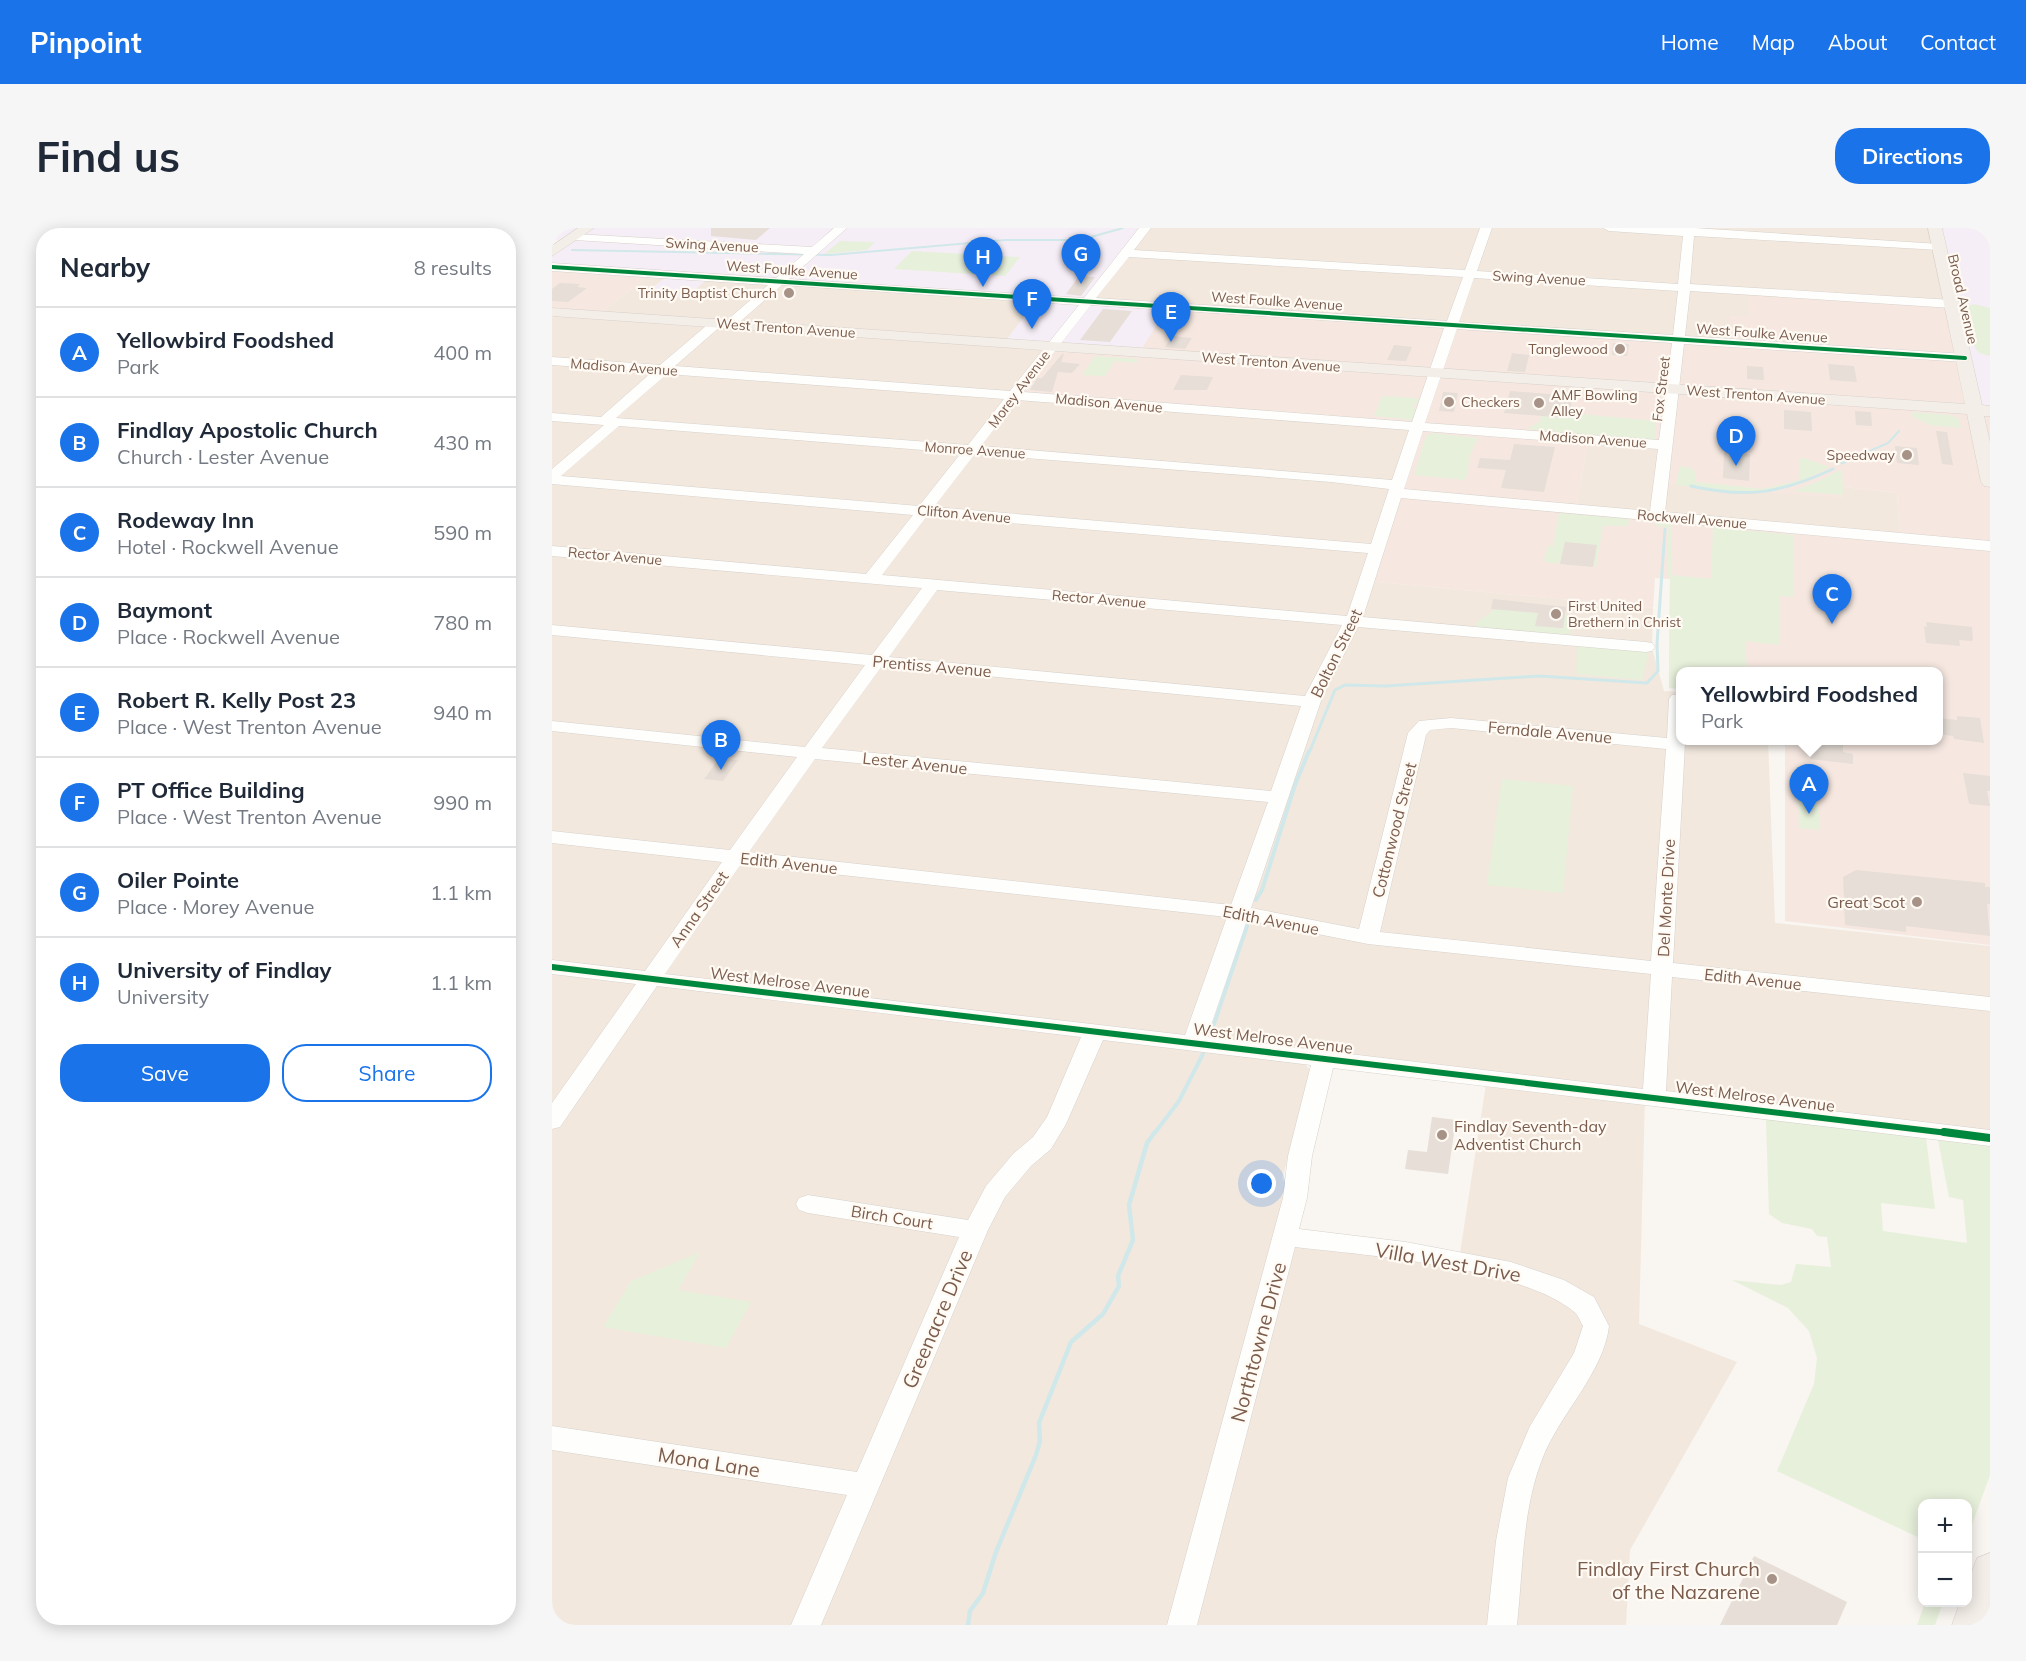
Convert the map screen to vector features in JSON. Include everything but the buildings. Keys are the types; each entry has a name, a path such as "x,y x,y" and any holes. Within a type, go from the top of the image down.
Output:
{"main road":[{"path":"552,252 587,228"},
{"name":"Broad Avenue","path":"1935,228 1965,358 1982,410 1990,482"},
{"name":"West Trenton Avenue","path":"552,312 1982,410"},
{"path":"1971,1625 1990,1569"}],"street":[{"path":"552,478 664,370 779,281 841,228"},
{"name":"Morey Avenue","path":"871,578 1145,228"},
{"name":"Bolton Street","path":"1194,1042 1312,702 1352,622 1434,374 1486,228"},
{"path":"1610,228 1689,230 1939,247"},
{"name":"Fox Street","path":"1657,516 1679,339 1689,230"},
{"name":"Swing Avenue","path":"574,237 810,254"},
{"name":"Swing Avenue","path":"1125,253 1952,304"},
{"name":"West Foulke Avenue","path":"552,267 1965,358"},
{"name":"Madison Avenue","path":"552,361 1666,445"},
{"name":"Monroe Avenue","path":"552,417 1321,477 1396,489"},
{"name":"Clifton Avenue","path":"552,478 1376,549"},
{"name":"Rockwell Avenue","path":"1396,489 1657,516 1990,546"},
{"name":"Rector Avenue","path":"552,551 1466,632 1485,631 1646,647"},
{"name":"Anna Street","path":"552,1121 560,1097 651,979 735,857 933,584"},
{"name":"Prentiss Avenue","path":"552,630 1312,702"},
{"name":"Ferndale Avenue","path":"1425,725 1451,723 1676,744"},
{"name":"Cottonwood Street","path":"1368,938 1417,733 1425,725"},
{"name":"Lester Avenue","path":"552,726 1279,798"},
{"name":"Del Monte Drive","path":"1654,1097 1676,744"},
{"name":"Edith Avenue","path":"552,837 1240,912 1368,938 1990,1004"},
{"name":"West Melrose Avenue","path":"552,967 1990,1138"},
{"name":"Greenacre Drive","path":"806,1625 975,1230 1001,1185 1022,1160 1042,1143 1058,1118 1095,1031"},
{"name":"Northtowne Drive","path":"1182,1625 1295,1198 1299,1156 1324,1058"},
{"name":"Birch Court","path":"808,1204 975,1230"},
{"name":"Villa West Drive","path":"1285,1237 1437,1257 1511,1271 1570,1293 1590,1308 1595,1317 1596,1327 1591,1346 1537,1439 1521,1482 1502,1625"},
{"name":"Mona Lane","path":"552,1438 866,1486"}],"shaded area":[{"path":"552,228 1145,228 1088,301 1168,307 1139,353 1003,344 1038,299 710,277 685,298 644,295 666,277 552,267 552,252 567,241 552,240"},
{"path":"1145,228 1935,228 1952,304 1749,292 1749,318 1730,316 1730,343 1088,302"},
{"path":"1935,228 1990,228 1990,411 1975,410"},
{"path":"1990,228 1990,945 1785,921 1785,745 1943,745 1943,667 1676,667 1676,674 1669,677 1670,579 1655,578 1653,608 1367,581 1416,427 1014,396 1050,347 1168,307 1730,342 1730,316 1748,317 1749,291 1951,304","holes":["1585,439 1665,445 1661,484 1843,498 1843,487 1897,493 1900,537 1576,509 1587,447"]},
{"path":"552,268 652,273 598,315 560,311 552,317"},
{"path":"652,273 670,274 645,294 710,277 1039,298 1050,347 1417,427 1367,581 1653,608 1652,648 1664,691 1676,692 1676,745 1768,745 1775,923 1990,946 1990,1138 1645,1096 1639,1324 1737,1362 1630,1550 1626,1625 552,1625 552,318 560,312 598,315","holes":["1302,1061 1486,1084 1460,1253 1285,1236 1295,1198 1282,1179 1312,1072"]},
{"path":"1585,439 1666,445 1843,487 1897,493 1900,538 1576,509 1587,447"}],"green space":[{"path":"840,241 875,242 867,250 824,254"},
{"path":"912,251 1020,257 1005,276 894,269"},
{"path":"1974,304 1990,308 1990,356 1979,353 1975,348 1961,308"},
{"path":"1095,356 1138,359 1136,363 1115,361 1105,376 1082,375"},
{"path":"1382,396 1420,400 1413,406 1417,411 1414,420 1374,416"},
{"path":"1911,412 1950,415 1959,419 1961,428 1930,425 1911,416"},
{"path":"1569,413 1656,421 1655,440 1527,429 1539,422 1542,416 1568,418"},
{"path":"1432,433 1478,438 1469,457 1468,475 1464,480 1414,475 1426,436"},
{"path":"1804,458 1830,467 1791,484 1765,491 1723,492 1676,485 1680,466 1694,469 1696,482 1763,489 1800,480 1800,459"},
{"path":"1842,471 1843,495 1793,491 1819,481"},
{"path":"1559,513 1629,519 1628,526 1603,526 1596,567 1593,567 1597,546 1564,562 1544,561 1548,545 1553,546"},
{"path":"1656,522 1672,524 1671,575 1711,579 1713,527 1793,535 1794,597 1779,596 1779,645 1745,641 1747,667 1676,667 1676,689 1669,688 1670,579 1667,574 1667,533 1670,528 1656,526"},
{"path":"1495,609 1538,613 1536,626 1562,628 1565,614 1574,616 1569,636 1475,627 1476,623"},
{"path":"1578,644 1649,651 1642,680 1576,674"},
{"path":"1502,779 1573,786 1563,893 1487,885"},
{"path":"1798,799 1818,801 1820,830 1799,828"},
{"path":"1769,1117 1926,1138 1935,1209 1881,1203 1883,1231 1967,1243 1963,1200 1949,1197 1938,1140 1990,1144 1990,1475 1972,1525 1972,1499 1918,1499 1918,1537 1777,1471 1814,1384 1817,1358 1809,1331 1788,1308 1732,1280 1781,1285 1791,1282 1796,1264 1831,1267 1827,1237 1817,1236 1812,1229 1782,1223 1769,1214 1766,1120"},
{"path":"700,1252 678,1290 751,1302 726,1348 603,1327 631,1281"},
{"path":"1924,1607 1942,1607 1935,1625 1917,1625"}],"waterway":[{"path":"572,250 831,255 1005,240 1080,240 1123,228"},
{"path":"1854,458 1888,443 1899,431"},
{"path":"1842,463 1858,456"},
{"path":"1691,486 1730,492 1764,491 1797,484 1833,469"},
{"path":"1309,753 1335,690 1345,685 1386,686 1539,676 1647,683 1658,671 1657,644 1665,529"},
{"path":"1256,900 1262,890 1295,785 1309,751"},
{"path":"1212,1030 1247,926"},
{"path":"1154,1134 1179,1101 1203,1054"},
{"path":"968,1625 970,1611 983,1593 996,1552 1036,1455 1040,1441 1039,1423 1071,1342 1103,1314 1119,1286 1118,1276 1133,1240 1129,1205 1147,1143 1155,1132"}],"cycle path":[{"path":"552,267 1965,358"},
{"path":"552,967 1990,1138"}],"place":[{"name":"Oiler Pointe","path":"1081,284"},
{"name":"University of Findlay","path":"983,287"},
{"name":"Trinity Baptist Church","path":"789,293"},
{"name":"PT Office Building","path":"1032,329"},
{"name":"Robert R. Kelly Post 23","path":"1171,342"},
{"name":"Tanglewood","path":"1620,349"},
{"name":"Checkers","path":"1449,402"},
{"name":"AMF Bowling Alley","path":"1539,403"},
{"name":"Speedway","path":"1907,455"},
{"name":"Baymont","path":"1736,466"},
{"name":"First United Brethern in Christ","path":"1556,614"},
{"name":"Rodeway Inn","path":"1832,624"},
{"name":"Findlay Apostolic Church","path":"721,770"},
{"name":"Yellowbird Foodshed","path":"1809,814"},
{"name":"Great Scot","path":"1917,902"},
{"name":"Findlay Seventh-day Adventist Church","path":"1442,1135"},
{"name":"Findlay First Church of the Nazarene","path":"1772,1579"}]}
